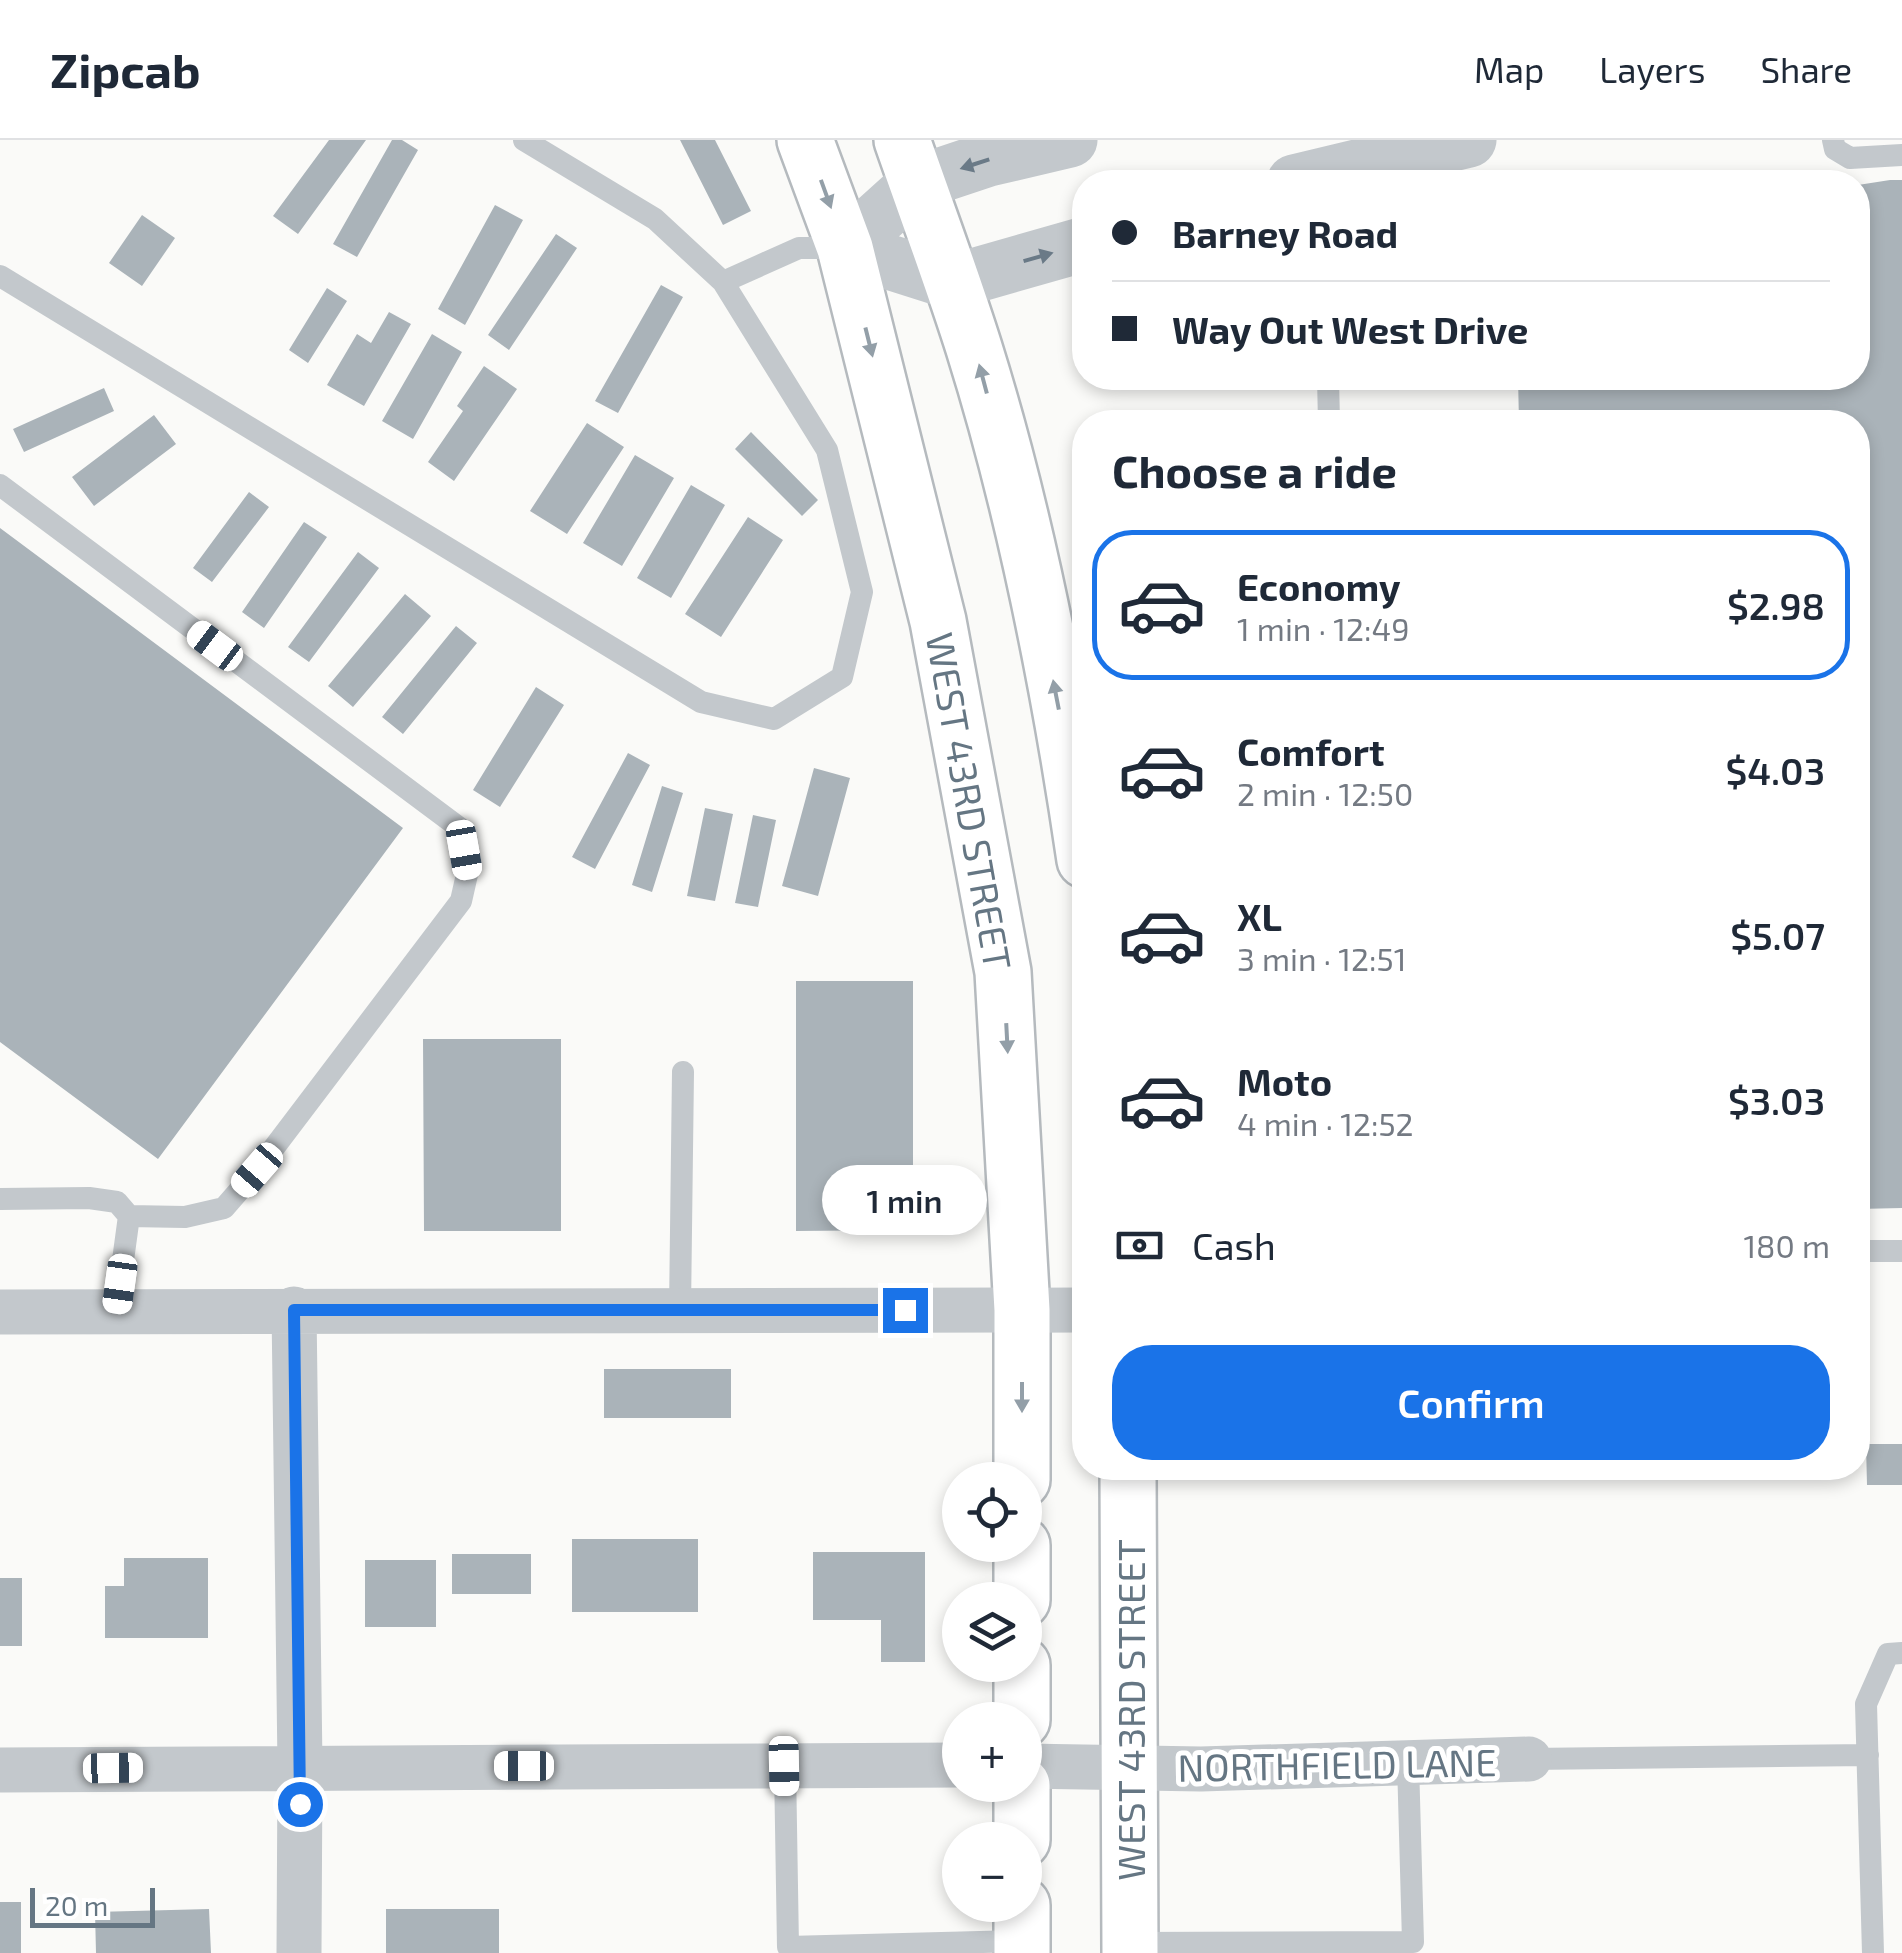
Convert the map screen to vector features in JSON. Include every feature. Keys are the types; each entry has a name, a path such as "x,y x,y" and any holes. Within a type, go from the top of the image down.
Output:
{"main road":[{"name":"WEST 43RD STREET","path":"805,140 845,248 938,621 1003,972 1022,1310 1022,1462"},
{"path":"909,162 975,352 1023,529 1072,778"},
{"name":"WEST 43RD STREET","path":"1128,1480 1130,1948"}],"street":[{"path":"1070,140 989,159 909,162 845,248 952,282 1072,248"},
{"path":"1346,170 1469,140"},
{"path":"294,1310 300,1766 298,1953"},
{"path":"0,1312 1072,1310"},
{"name":"NORTHFIELD LANE","path":"1042,1766 1200,1769 1528,1758"},
{"path":"0,1770 942,1765"}],"lane":[{"path":"0,276 700,702 774,719 842,677 862,592 827,450 724,282 655,219 524,140"},
{"path":"1833,140 1835,149 1850,158 1902,155"},
{"path":"724,282 799,248 845,248"},
{"path":"0,485 461,830 468,870 461,901 257,1170 224,1208 186,1217 129,1216"},
{"path":"680,1310 683,1072"},
{"path":"0,1199 89,1198 118,1202 129,1216 116,1312"},
{"path":"1870,1251 1902,1251"},
{"path":"1873,1953 1866,1704 1888,1654 1902,1653"},
{"path":"1528,1758 1868,1755"},
{"path":"1130,1948 1413,1942 1408,1762"},
{"path":"784,1766 788,1947 1022,1933"}],"building":[{"path":"329,140 366,140 298,234 273,216"},
{"path":"392,140 402,140 418,150 357,257 333,244"},
{"path":"680,140 715,140 751,211 723,225"},
{"path":"1902,180 1902,1208 1870,1209 1870,410 1519,410 1518,390 1870,390 1870,183"},
{"path":"495,205 523,220 465,325 438,309"},
{"path":"142,215 175,238 142,286 109,263"},
{"path":"556,234 577,248 509,350 488,335"},
{"path":"661,285 683,297 618,413 595,401"},
{"path":"327,288 347,301 308,363 289,350"},
{"path":"389,312 411,324 364,406 327,385 357,334 371,343"},
{"path":"432,334 462,352 413,439 382,421"},
{"path":"484,366 517,389 454,481 428,462 463,411 457,406"},
{"path":"104,388 114,411 24,452 13,429"},
{"path":"154,415 176,444 94,506 72,477"},
{"path":"587,423 624,447 567,534 530,511"},
{"path":"751,432 818,500 802,516 735,449"},
{"path":"635,455 674,478 622,566 583,543"},
{"path":"691,485 725,505 671,598 637,578"},
{"path":"249,492 269,507 212,582 193,568"},
{"path":"748,517 783,540 721,637 685,614"},
{"path":"304,522 327,537 264,628 242,612"},
{"path":"0,528 403,828 158,1159 0,1042"},
{"path":"358,552 379,568 309,662 288,647"},
{"path":"405,594 431,616 353,707 328,686"},
{"path":"456,626 477,643 403,734 382,717"},
{"path":"536,687 564,705 500,807 473,790"},
{"path":"628,753 650,765 595,869 572,857"},
{"path":"814,768 850,778 818,896 782,886"},
{"path":"662,786 683,793 652,892 632,885"},
{"path":"705,808 733,814 715,901 687,896"},
{"path":"753,815 776,820 758,907 735,903"},
{"path":"796,981 913,981 913,1230 796,1231"},
{"path":"423,1039 561,1039 561,1231 424,1231"},
{"path":"604,1369 731,1369 731,1418 604,1418"},
{"path":"1870,1444 1902,1444 1902,1485 1867,1485"},
{"path":"572,1539 698,1539 698,1612 572,1612"},
{"path":"813,1552 925,1552 925,1662 881,1662 881,1620 813,1620"},
{"path":"452,1554 531,1554 531,1594 452,1594"},
{"path":"124,1558 208,1558 208,1638 105,1638 105,1586 124,1586"},
{"path":"365,1560 436,1560 436,1627 365,1627"},
{"path":"0,1578 22,1578 22,1646 0,1646"},
{"path":"0,1902 21,1902 21,1953 0,1953"},
{"path":"209,1909 211,1953 96,1953 95,1912"},
{"path":"386,1909 499,1909 499,1953 386,1953"}],"route":[{"path":"300,1804 294,1310 905,1310"}]}
